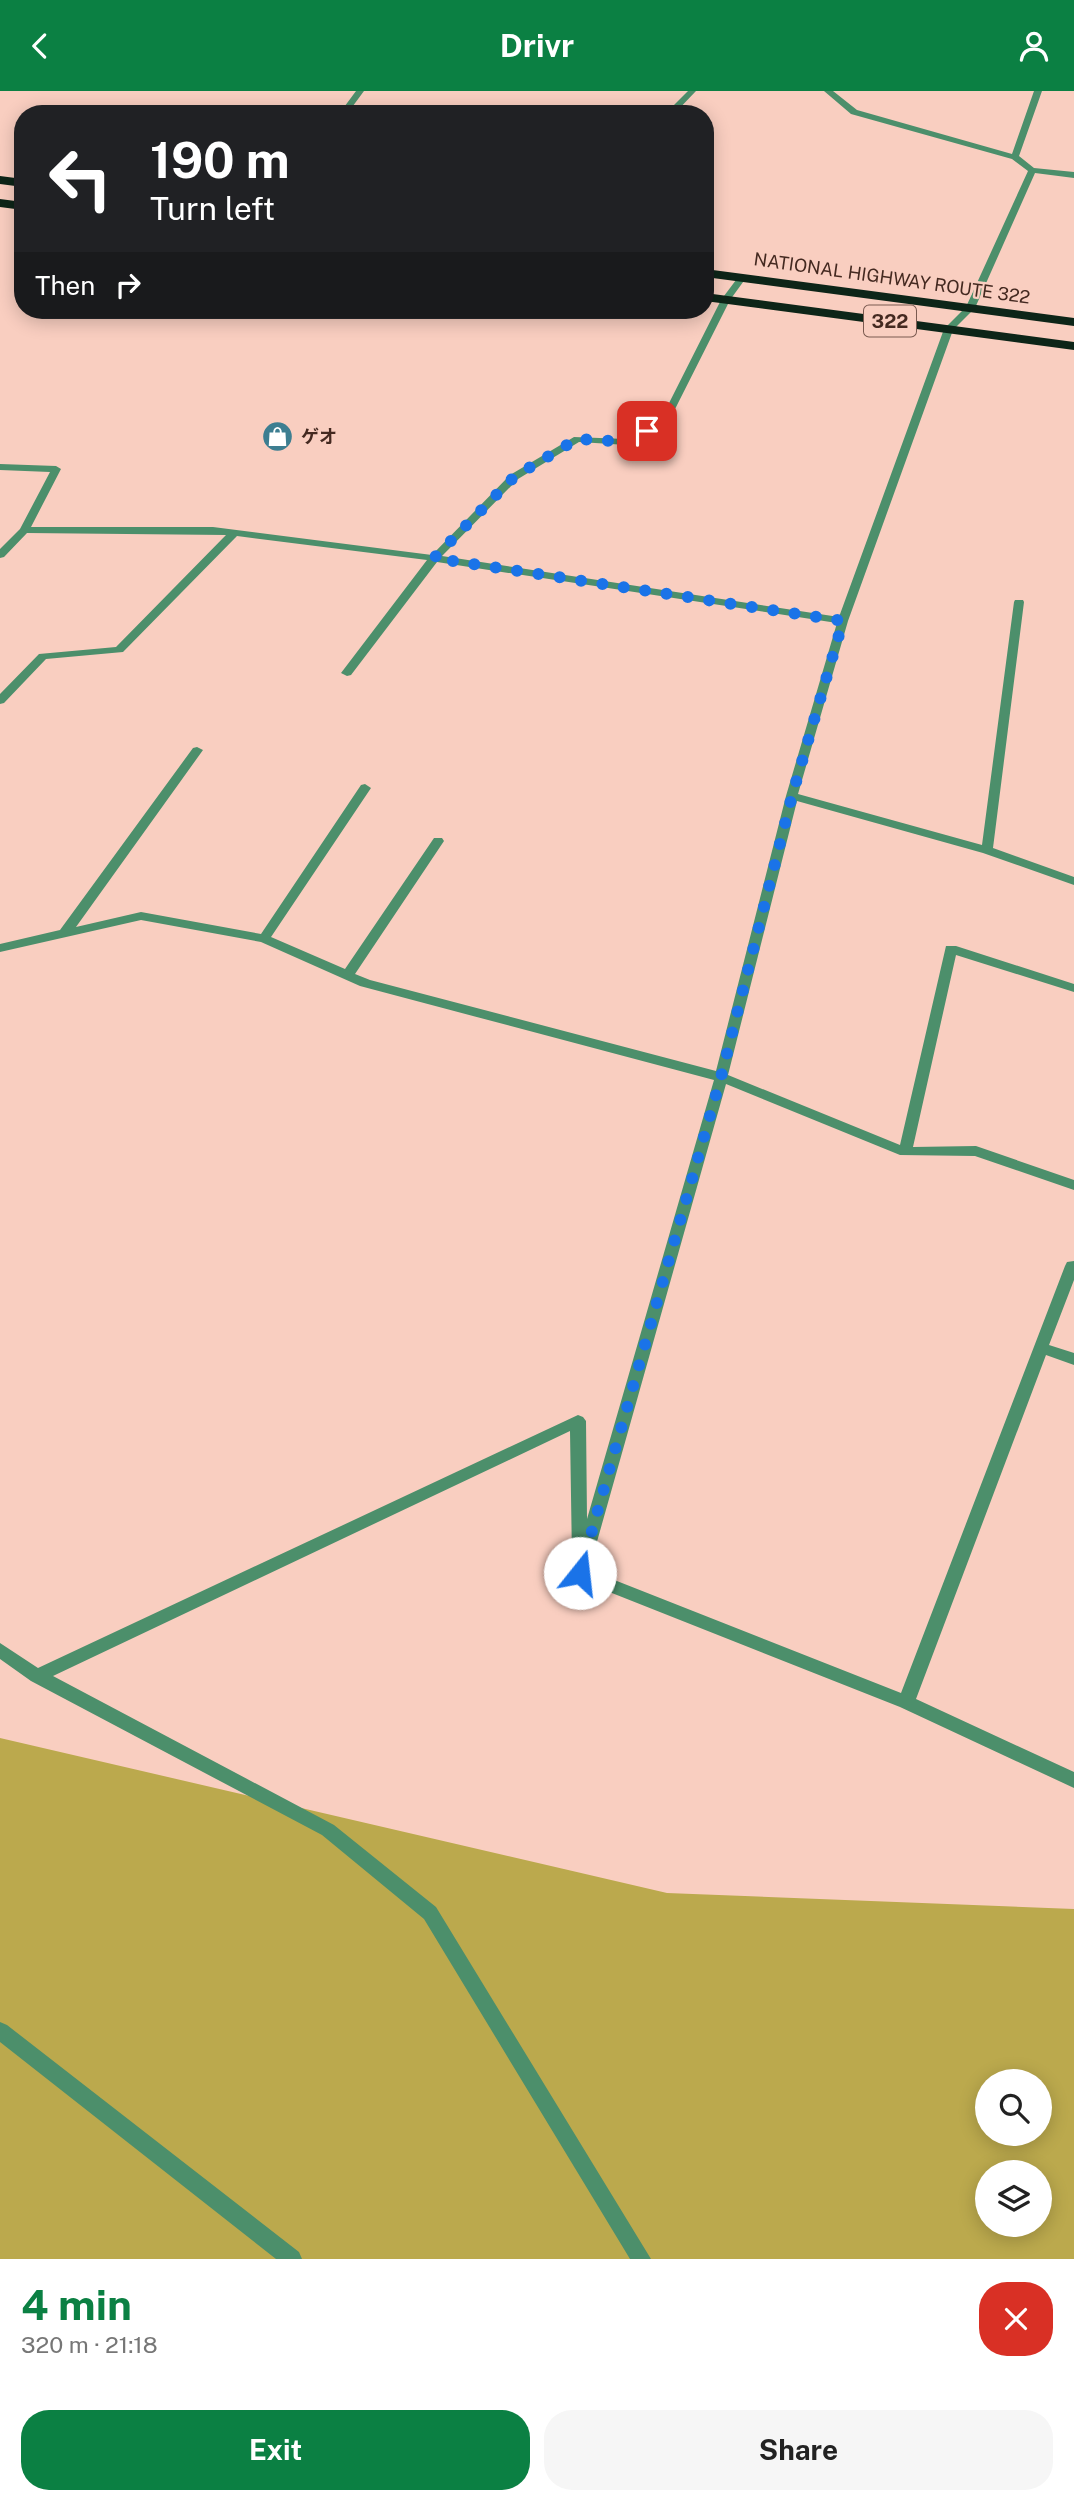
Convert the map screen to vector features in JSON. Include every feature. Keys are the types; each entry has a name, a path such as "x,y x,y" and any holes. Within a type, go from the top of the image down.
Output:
{"highway":[{"name":"NATIONAL HIGHWAY ROUTE 322","path":"714,274 1074,322"},
{"name":"NATIONAL HIGHWAY ROUTE 322","path":"714,298 1074,346"}],"street":[{"path":"678,105 692,91"},
{"path":"828,91 854,112 1015,157 1032,170 1074,175"},
{"path":"1015,157 1038,91"},
{"path":"580,1573 721,1077 792,796 843,621 949,329 970,308 1032,170"},
{"path":"347,673 434,558 514,477 577,439 627,442 666,419 726,300 742,278"},
{"path":"0,467 56,469 23,530 0,555"},
{"path":"23,530 213,530 434,558 843,621"},
{"path":"0,701 43,656 119,650 234,533"},
{"path":"987,850 1019,601"},
{"path":"64,934 197,750"},
{"path":"264,939 365,788"},
{"path":"792,796 987,850 1074,881"},
{"path":"347,976 438,841"},
{"path":"0,948 141,916 264,939 365,983 721,1077 905,1151 976,1151 1074,1185"},
{"path":"905,1151 951,949 1074,988"},
{"path":"906,1702 1072,1266"},
{"path":"1041,1348 1074,1359"},
{"path":"37,1676 578,1420 580,1573"},
{"path":"580,1573 906,1702 1074,1780"},
{"path":"0,1650 37,1676 328,1830 430,1913 642,2259"},
{"path":"0,2031 292,2259"}],"shaded area":[{"path":"0,1738 667,1893 1074,1909 1074,2259 0,2259"}],"place":[{"name":"ゲオ","path":"278,436"}],"route":[{"path":"580,1573 721,1077 792,796 843,621 434,558 514,477 577,439 627,442 647,431"}]}
